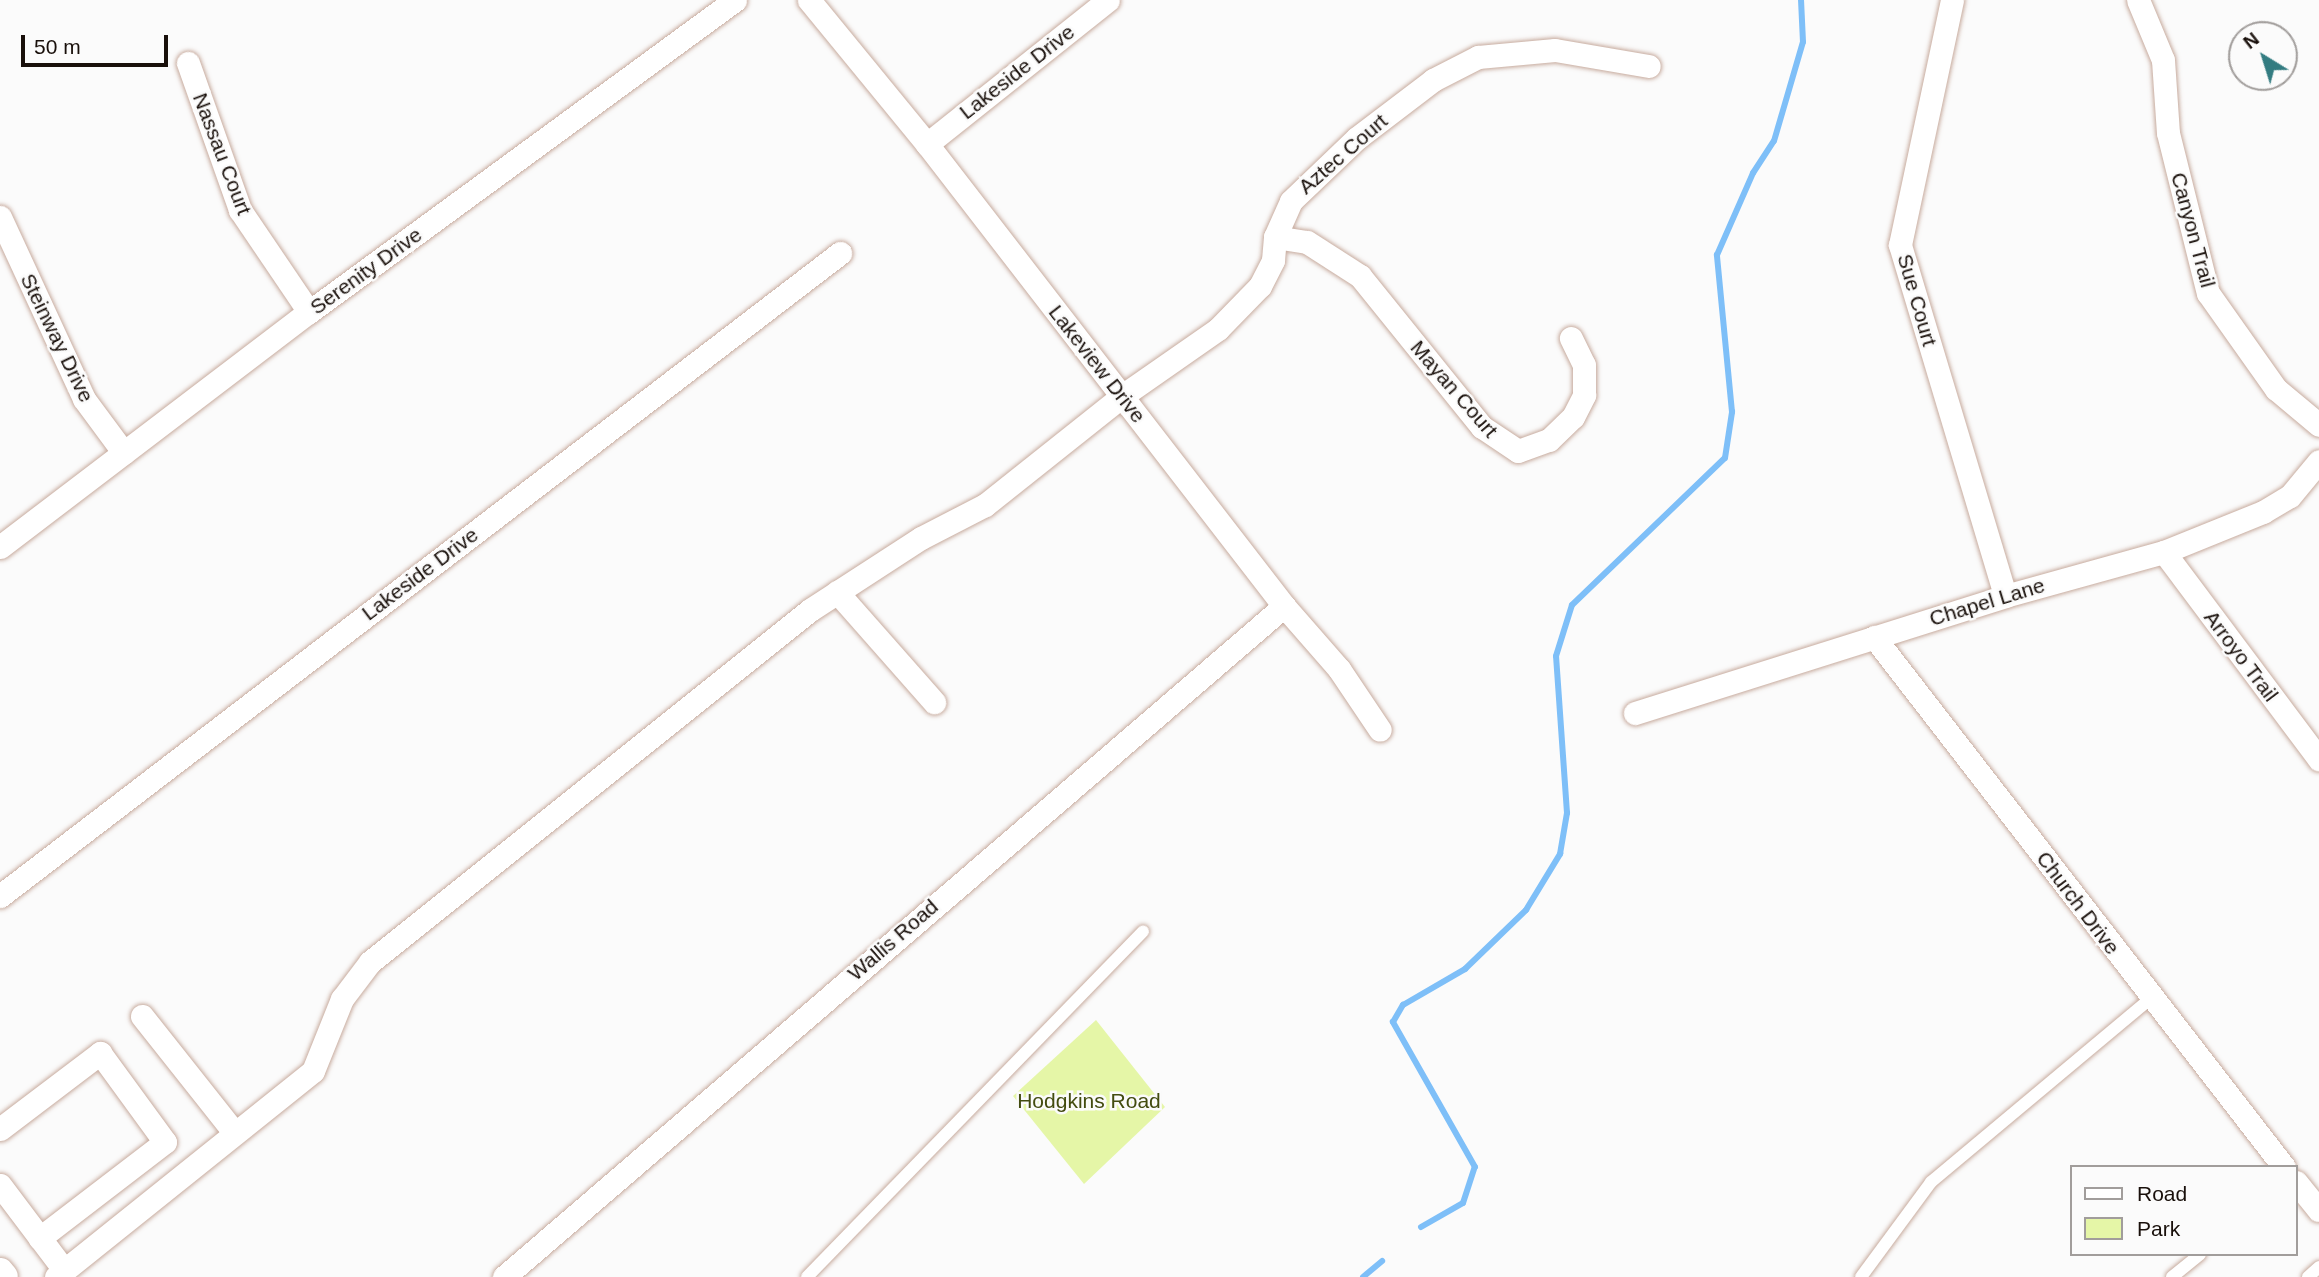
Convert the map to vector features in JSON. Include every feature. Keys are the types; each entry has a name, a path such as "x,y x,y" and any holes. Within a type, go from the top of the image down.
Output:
{"street":[{"name":"Serenity Drive","path":"0,547 309,313 735,0"},
{"name":"Lakeview Drive","path":"809,0 927,144 1284,606 1339,669 1380,730"},
{"name":"Lakeside Drive","path":"927,144 1108,0"},
{"name":"Sue Court","path":"1952,0 1900,245 2005,596"},
{"name":"Canyon Trail","path":"2138,0 2163,60 2168,133 2208,293 2276,388 2319,425"},
{"name":"Aztec Court","path":"60,1273 313,1071 342,999 370,962 837,592 920,538 985,505 1034,462 1240,308 1260,286 1273,260 1275,237 1291,201 1312,177 1357,138 1456,66 1478,57 1555,50 1649,66"},
{"name":"Nassau Court","path":"188,63 240,210 309,313"},
{"name":"Steinway Drive","path":"0,217 84,399 124,453"},
{"name":"Mayan Court","path":"1275,237 1307,242 1360,276 1482,427 1518,451 1549,440 1573,417 1584,395 1584,365 1571,338"},
{"name":"Lakeside Drive","path":"0,896 840,253"},
{"name":"Chapel Lane","path":"1635,713 2005,596 2164,552 2263,513 2290,496 2319,461"},
{"name":"Arroyo Trail","path":"2164,552 2319,759"},
{"path":"837,592 934,702"},
{"name":"Wallis Road","path":"504,1277 1284,606"},
{"name":"Church Drive","path":"1874,637 2282,1165"},
{"path":"142,1016 234,1132"},
{"path":"0,1129 100,1053 166,1142 40,1238"},
{"path":"2298,1184 2319,1210"},
{"path":"0,1185 40,1238 60,1273"},
{"path":"0,1272 4,1277"}],"lane":[{"path":"807,1277 1143,932"},
{"path":"1861,1277 1931,1182 2151,998"},
{"path":"2172,1277 2198,1256"},
{"path":"2307,1277 2319,1267"}],"green space":[{"name":"Hodgkins Road","path":"1096,1020 1165,1107 1084,1184 1013,1096"}],"waterway":[{"path":"1421,1227 1463,1203 1475,1167 1393,1022 1403,1005 1465,969 1526,910 1560,854 1567,813 1556,656 1572,605 1725,458 1732,412 1717,255 1753,173 1774,141 1803,42 1801,0"},
{"path":"1363,1277 1382,1261"}]}
